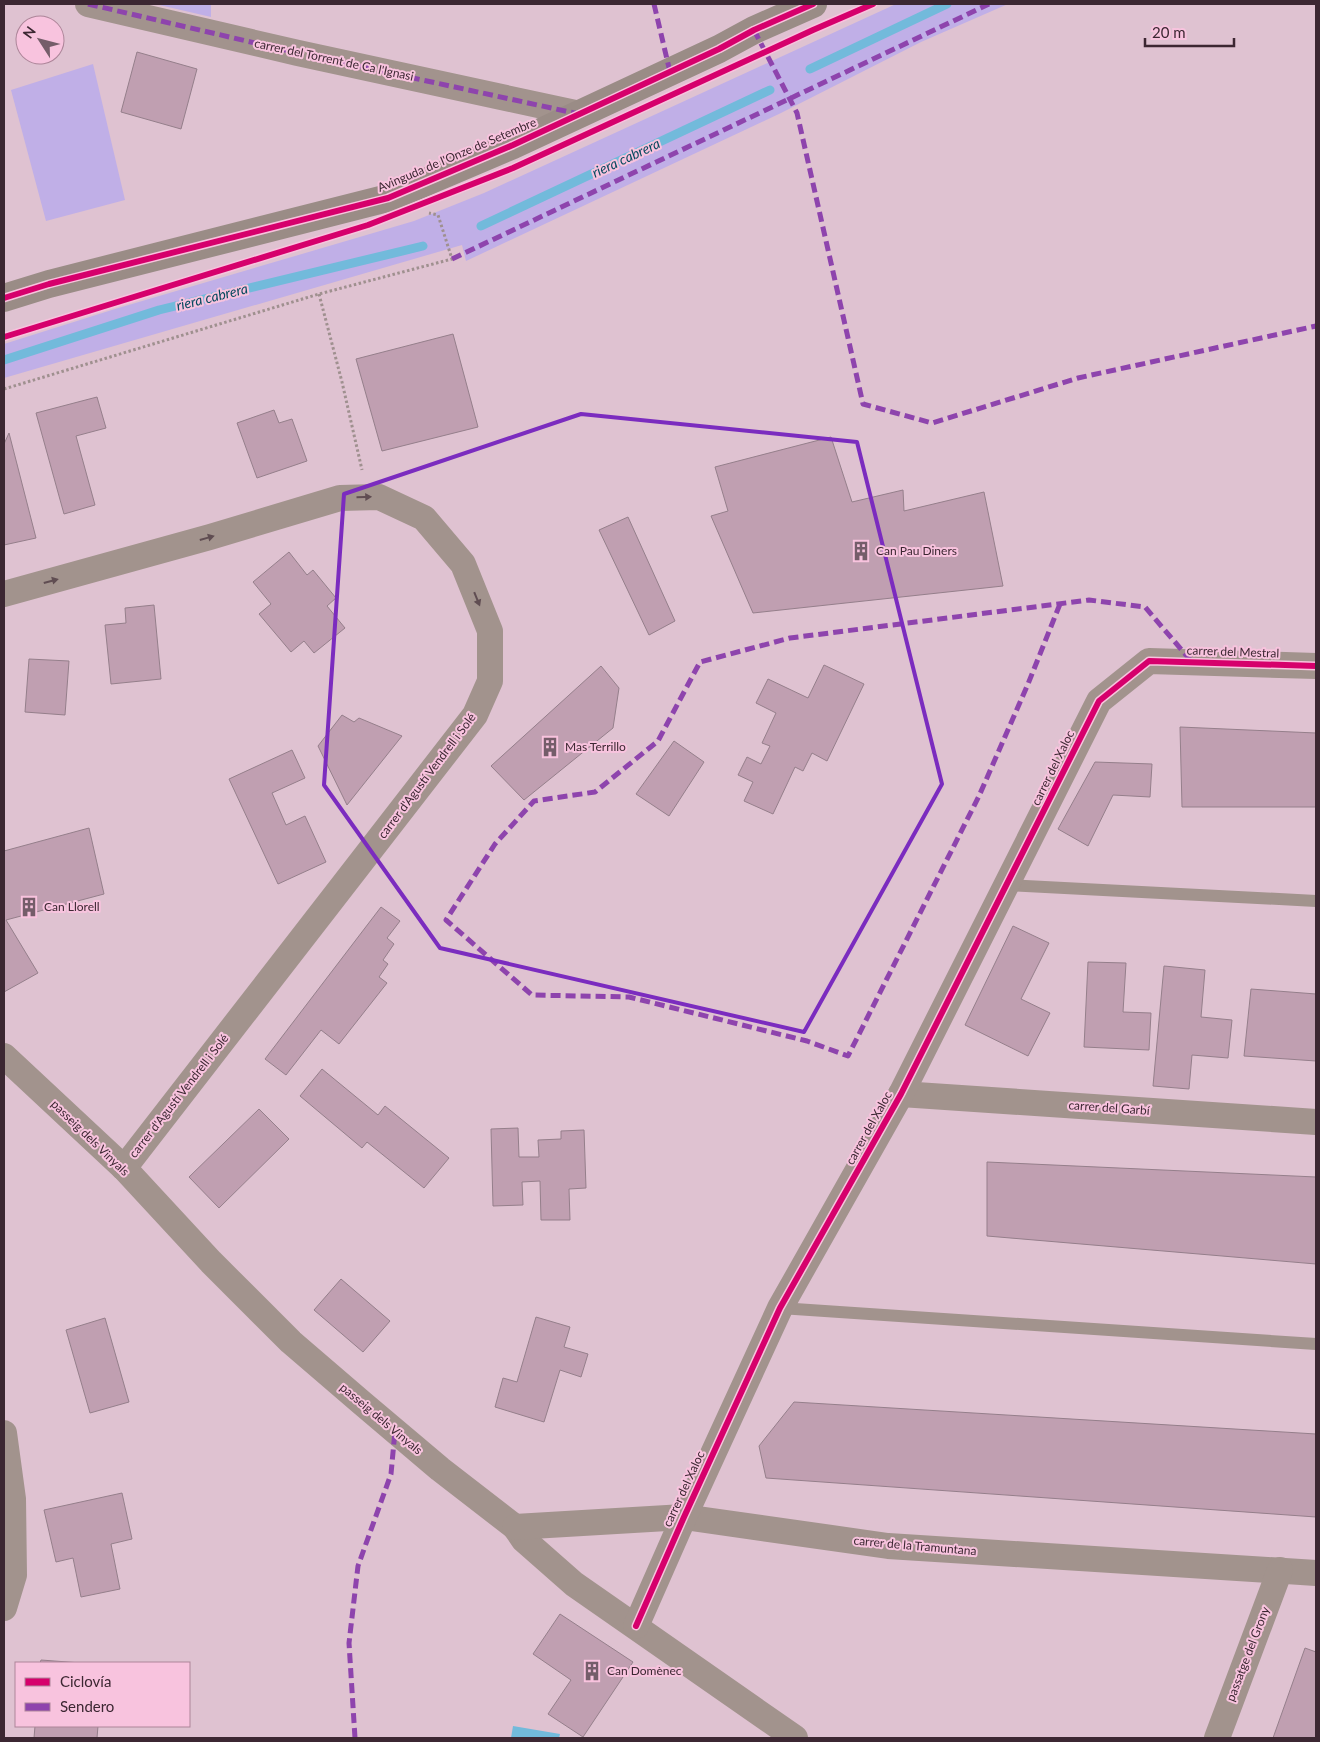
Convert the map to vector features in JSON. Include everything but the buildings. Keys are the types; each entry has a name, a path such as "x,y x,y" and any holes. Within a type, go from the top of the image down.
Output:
{"street":[{"name":"carrer del Torrent de Ca l'Ignasi","path":"88,4 298,53 580,114"},
{"name":"Avinguda de l'Onze de Setembre","path":"4,298 49,284 388,198 485,158 719,50 754,30 813,4"},
{"name":"carrer d'Agustí Vendrell i Solé","path":"4,594 210,537 340,498 379,497 424,518 464,564 490,631 490,681 475,716 124,1168"},
{"name":"carrer del Mestral","path":"1149,661 1316,666"},
{"name":"carrer del Xaloc","path":"636,1626 780,1308 901,1094 1008,885 1099,701 1149,661"},
{"name":"passeig dels Vinyals","path":"4,1056 124,1168 211,1262 291,1342 440,1469 515,1527 524,1540 574,1584 795,1738"},
{"name":"carrer del Garbí","path":"901,1094 1316,1122"},
{"path":"4,1433 13,1499 14,1574 4,1608"},
{"name":"carrer de la Tramuntana","path":"515,1527 684,1517 888,1546 1316,1573"},
{"name":"passatge del Grony","path":"1217,1738 1280,1570"}],"lane":[{"path":"1008,885 1316,901"},
{"path":"780,1308 1316,1344"}],"path":[{"path":"4,389 319,294 452,259 438,215"},
{"path":"319,294 342,382 368,497"}],"highlighted area":[{"path":"581,414 857,442 942,784 804,1032 440,948 324,785 344,494"}],"shaded area":[{"path":"155,4 211,4 211,17"},
{"path":"896,4 1008,4 921,42 781,113 466,261 462,245 4,378 4,344 115,309 414,221 484,193"},
{"path":"93,64 125,200 46,221 11,90"}],"water":[{"path":"513,1726 560,1734 559,1738 511,1738"}],"waterway":[{"name":"riera cabrera","path":"810,69 947,4"},
{"name":"riera cabrera","path":"481,226 770,90"},
{"name":"riera cabrera","path":"4,360 159,310 423,246"}],"marked path":[{"path":"88,4 298,53 579,114"},
{"path":"654,4 670,72"},
{"path":"452,259 989,4"},
{"path":"754,30 797,113 863,404 932,423 1078,378 1316,326"},
{"path":"1060,604 1028,684 979,796 848,1056 807,1041 629,997 532,995 446,920 495,844 534,801 595,792 658,741 700,662 790,638 1089,600 1145,607 1192,662"},
{"path":"355,1738 349,1643 358,1566 391,1474 395,1431"}],"cycle path":[{"path":"4,298 49,284 388,198 513,145 719,49 754,30 813,4"},
{"path":"4,337 368,225 513,168 873,4"},
{"path":"636,1626 780,1308 901,1094 1099,701 1149,661 1316,666"}],"place":[{"name":"Can Pau Diners","path":"861,551"},
{"name":"Mas Terrillo","path":"550,747"},
{"name":"Can Llorell","path":"29,907"},
{"name":"Can Domènec","path":"592,1671"}]}
